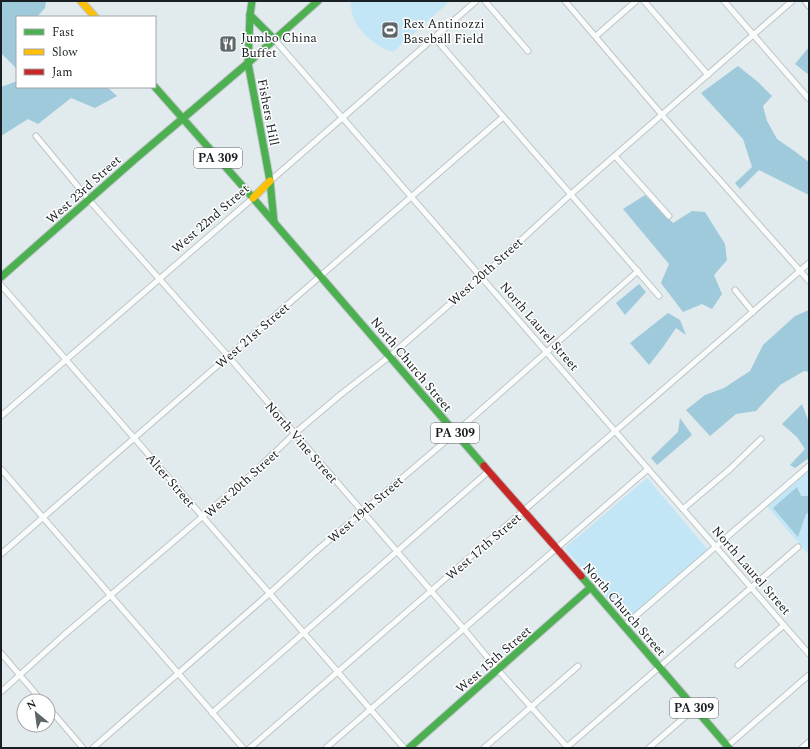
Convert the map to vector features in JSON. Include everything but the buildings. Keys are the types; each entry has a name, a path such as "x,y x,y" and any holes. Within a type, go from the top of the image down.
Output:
{"main road":[{"path":"81,1 94,16"},
{"name":"Fishers Hill","path":"252,1 248,63 270,180 274,222"},
{"name":"West 23rd Street","path":"1,277 134,159 248,63 318,1"},
{"name":"North Laurel Street","path":"250,15 274,39"},
{"name":"North Church Street","path":"156,88 321,276 455,433 592,587 727,747"},
{"name":"West 22nd Street","path":"253,198 270,180"},
{"name":"West 15th Street","path":"409,748 592,587"}],"street":[{"name":"West 22nd Street","path":"270,180 476,1"},
{"path":"485,1 528,51"},
{"path":"565,1 662,115 809,281"},
{"path":"596,36 636,1"},
{"path":"644,1 708,75"},
{"path":"724,1 809,99"},
{"name":"West 20th Street","path":"1,692 110,595 250,476 294,434 340,395 390,356 570,195 792,1"},
{"path":"805,1 809,6"},
{"path":"434,38 659,296"},
{"name":"North Laurel Street","path":"274,39 809,654"},
{"name":"West 21st Street","path":"1,554 504,117"},
{"name":"North Vine Street","path":"36,136 89,200 228,356 567,748"},
{"path":"615,156 669,216"},
{"name":"West 22nd Street","path":"1,416 253,198"},
{"name":"West 17th Street","path":"250,748 809,263"},
{"name":"West 19th Street","path":"94,748 638,271"},
{"name":"Alter Street","path":"1,285 404,748"},
{"path":"735,290 753,312"},
{"path":"683,509 761,439"},
{"path":"624,626 809,466"},
{"path":"1,469 243,748"},
{"path":"326,748 648,469"},
{"path":"212,713 489,471"},
{"path":"567,748 798,547"},
{"path":"738,665 784,625"},
{"path":"1,653 35,693"},
{"path":"484,748 578,666"},
{"path":"727,747 809,675"},
{"path":"649,748 695,708"},
{"path":"56,717 83,748"},
{"path":"802,748 809,742"}],"shaded area":[{"path":"1,1 46,1 45,8 38,16 16,16 16,68 1,53"},
{"name":"Rex Antinozzi Baseball Field","path":"351,1 450,1 393,52 377,45 363,33 351,10"},
{"path":"809,47 809,75 795,64"},
{"path":"738,66 758,82 772,96 763,106 767,121 777,139 809,162 809,195 759,170 740,189 735,183 752,167 743,139 701,93"},
{"path":"16,81 16,88 108,88 117,96 95,108 71,98 38,124 28,119 1,136 1,87"},
{"path":"645,195 673,223 692,211 705,212 725,244 727,260 714,275 722,294 712,309 702,304 683,312 661,283 669,264 623,209"},
{"path":"639,284 646,292 625,315 616,303"},
{"path":"809,310 809,372 804,371 780,385 756,411 736,414 710,436 686,410 705,395 724,388 750,371 763,345 795,316"},
{"path":"668,313 680,320 686,335 676,328 649,365 630,343"},
{"path":"802,404 809,423 809,458 795,468 790,465 805,449 797,437 782,424"},
{"path":"680,418 692,435 657,465 651,458 678,432"},
{"path":"809,469 809,555 767,506"},
{"path":"647,478 708,550 626,620 565,548"},
{"path":"797,487 801,496 809,496 809,512 806,514 798,537 773,508"}],"traffic: fast":[{"path":"252,1 248,63 270,181 274,222"},
{"path":"1,277 318,1"},
{"path":"250,15 274,39"},
{"path":"156,88 253,198 484,466"},
{"path":"581,576 729,748"},
{"path":"409,748 591,587"}],"traffic: slow":[{"path":"81,1 94,16"},
{"path":"253,198 270,181"}],"traffic: jam":[{"path":"484,466 581,576"}],"place":[{"name":"Rex Antinozzi Baseball Field","path":"390,30"},
{"name":"Jumbo China Buffet","path":"228,44"}]}
